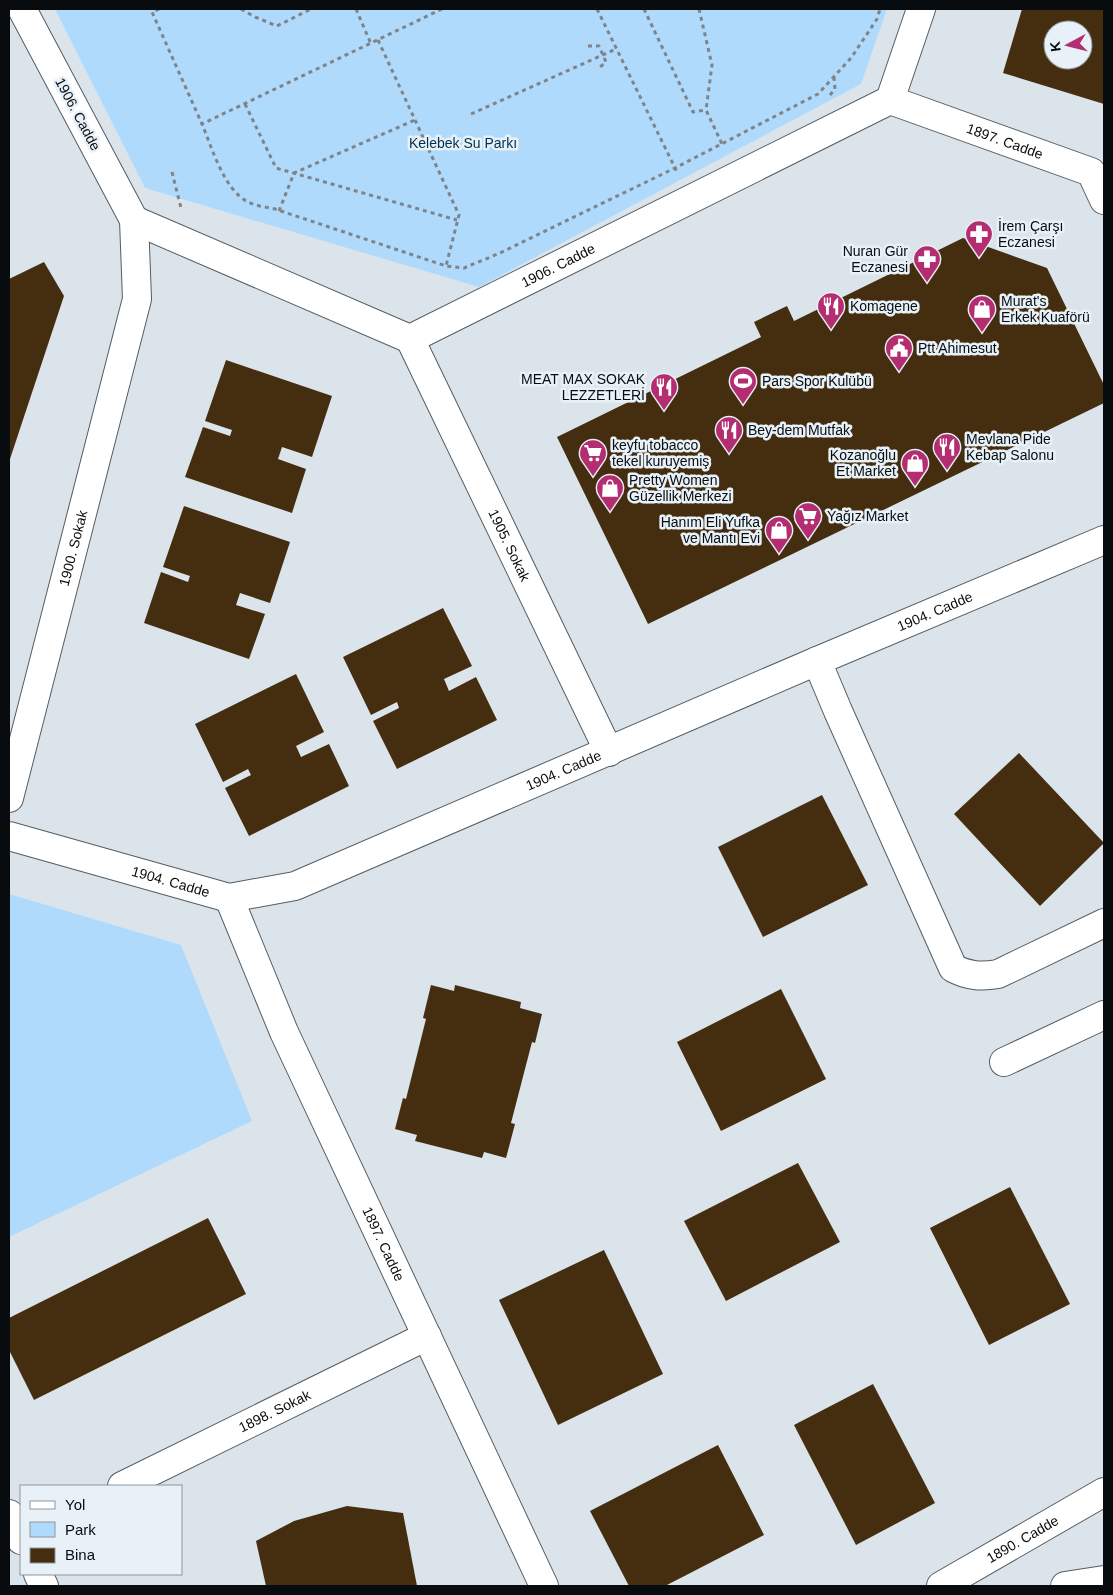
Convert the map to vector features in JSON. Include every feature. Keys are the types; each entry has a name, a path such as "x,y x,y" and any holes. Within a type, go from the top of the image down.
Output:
{"street":[{"name":"1906. Cadde","path":"22,9 134,220 137,299"},
{"path":"890,100 921,9"},
{"name":"1906. Cadde","path":"410,339 890,100"},
{"name":"1897. Cadde","path":"890,100 1097,173 1104,200"},
{"path":"134,220 410,339"},
{"name":"1900. Sokak","path":"9,798 137,299"},
{"name":"1905. Sokak","path":"410,339 609,752"},
{"name":"1904. Cadde","path":"9,836 229,898 296,886 817,661 1104,540"},
{"path":"817,661 953,968 963,973 974,975 998,974 1104,923"},
{"name":"1897. Cadde","path":"229,898 284,1032 544,1586"},
{"path":"1004,1062 1104,1015"},
{"name":"1898. Sokak","path":"124,1485 427,1336"},
{"name":"1890. Cadde","path":"940,1586 1104,1494"},
{"path":"1065,1586 1104,1580"}],"path":[{"path":"159,9 151,10 228,184 237,194 249,202 446,266 464,268 500,253 675,168 818,94 851,58 877,19 880,9"},
{"path":"241,9 277,26 311,9"},
{"path":"356,9 371,44"},
{"path":"202,124 442,9"},
{"path":"597,9 675,168"},
{"path":"644,9 693,112 706,110"},
{"path":"699,9 712,65 706,110 722,144"},
{"path":"378,40 459,215 446,266"},
{"path":"588,46 598,46 606,62 600,67"},
{"path":"471,114 616,49"},
{"path":"245,104 276,168 458,220"},
{"path":"279,211 294,173 415,120"}],"green space":[{"name":"Kelebek Su Parkı","path":"55,9 887,9 861,84 479,287 145,188"},
{"path":"9,894 181,945 252,1121 9,1237"}],"building":[{"path":"1022,9 1104,9 1104,104 1003,73"},
{"path":"963,238 1047,268 1104,385 1104,403 648,624 557,437 761,337 754,322 787,306 794,321"},
{"path":"44,262 64,296 9,462 9,279"},
{"path":"226,360 332,396 312,457 282,447 278,459 306,469 292,513 185,477 203,427 230,436 232,430 205,421"},
{"path":"184,506 290,542 270,603 240,593 236,605 265,614 249,659 144,623 161,572 188,582 190,576 163,567"},
{"path":"443,608 472,666 444,679 449,691 476,677 497,720 397,769 373,721 399,708 397,702 371,715 343,657"},
{"path":"296,674 324,732 296,746 301,757 329,744 349,786 249,836 225,788 251,775 248,769 223,782 195,724"},
{"path":"1019,753 1104,843 1040,906 954,814"},
{"path":"822,795 868,885 763,937 718,847"},
{"path":"431,985 454,991 455,985 521,1002 520,1008 542,1014 535,1043 532,1042 511,1123 515,1124 506,1158 484,1152 482,1158 415,1141 417,1135 395,1129 403,1098 406,1099 426,1019 423,1018"},
{"path":"781,989 826,1079 721,1131 677,1042"},
{"path":"798,1163 840,1242 726,1301 684,1221"},
{"path":"1010,1187 1070,1304 989,1345 930,1228"},
{"path":"208,1218 246,1294 34,1400 9,1350 9,1318"},
{"path":"604,1250 663,1374 558,1425 499,1300"},
{"path":"873,1384 935,1503 856,1545 794,1425"},
{"path":"718,1445 764,1535 665,1586 629,1586 590,1511"},
{"path":"347,1506 403,1513 417,1586 266,1586 256,1541 294,1521"}],"place":[{"name":"İrem Çarşı Eczanesi","path":"979,258"},
{"name":"Nuran Gür Eczanesi","path":"927,283"},
{"name":"Komagene","path":"831,330"},
{"name":"Murat's Erkek Kuaförü","path":"982,333"},
{"name":"Ptt Ahimesut","path":"899,372"},
{"name":"Pars Spor Kulübü","path":"743,405"},
{"name":"MEAT MAX SOKAK LEZZETLERİ","path":"664,411"},
{"name":"Bey-dem Mutfak","path":"729,454"},
{"name":"Mevlana Pide Kebap Salonu","path":"947,471"},
{"name":"keyfu tobacco tekel kuruyemiş","path":"593,477"},
{"name":"Kozanoğlu Et Market","path":"915,487"},
{"name":"Pretty Women Güzellik Merkezi","path":"610,512"},
{"name":"Yağız Market","path":"808,540"},
{"name":"Hanım Eli Yufka ve Mantı Evi","path":"779,554"}]}
